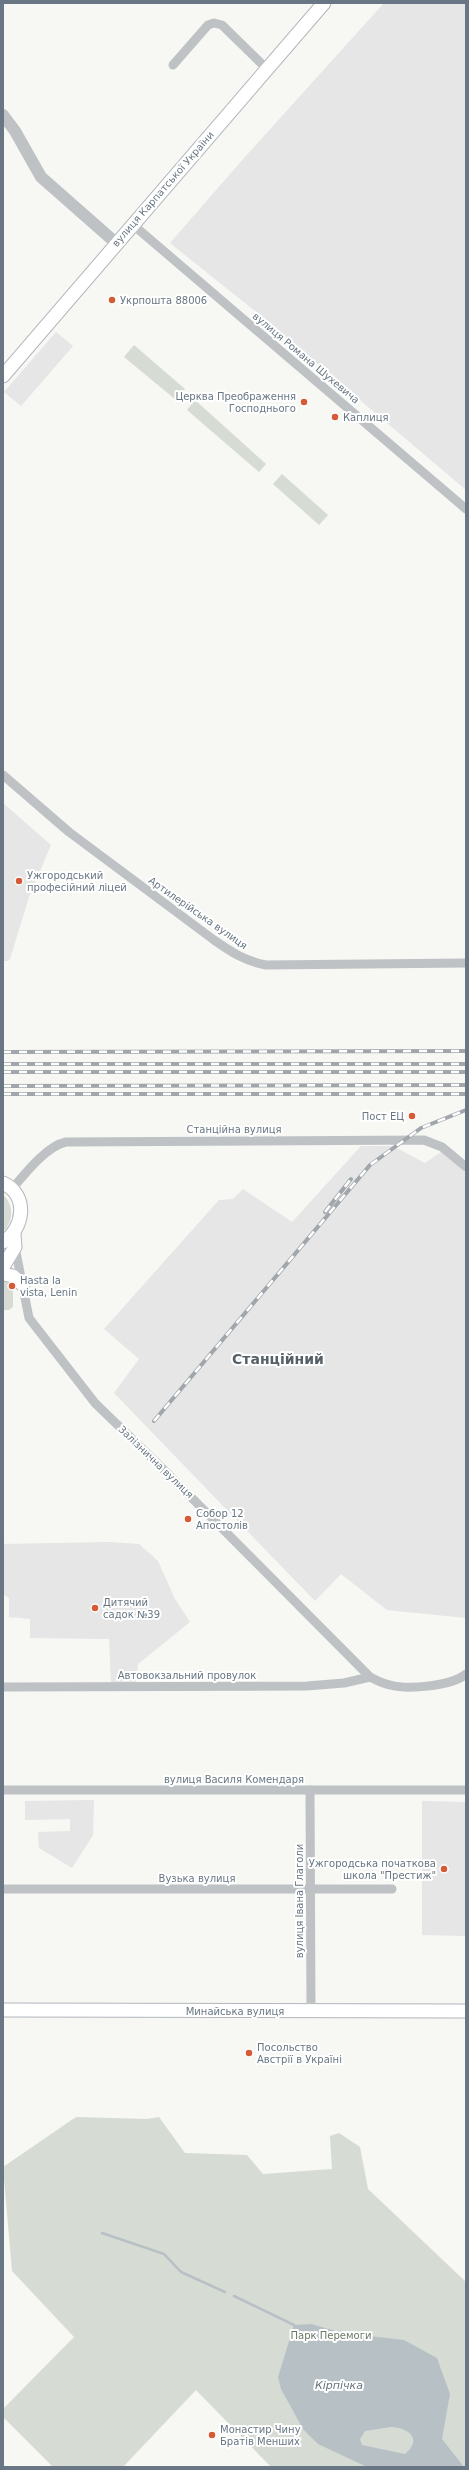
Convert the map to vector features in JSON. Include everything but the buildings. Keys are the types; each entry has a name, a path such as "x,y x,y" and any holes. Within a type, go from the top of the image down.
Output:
{"main road":[{"name":"вулиця Карпатської України","path":"3,376 132,224 324,3"},
{"path":"3,1267 15,1240 20,1222 21,1209 17,1197 7,1186"},
{"path":"3,1242 15,1240"},
{"path":"3,1274 13,1276 23,1285"},
{"name":"Минайська вулиця","path":"3,2010 466,2011"}],"street":[{"path":"173,65 208,25 214,23 222,25 267,69"},
{"path":"3,115 16,131 41,177 116,243"},
{"name":"вулиця Романа Шухевича","path":"132,224 466,509"},
{"name":"Артилерійська вулиця","path":"3,775 69,832 236,956 251,962 266,965 466,963"},
{"name":"Станційна вулиця","path":"7,1186 55,1146 66,1142 424,1140 442,1147 466,1167"},
{"name":"Залізнична вулиця","path":"15,1240 29,1318 95,1403 295,1600 370,1677"},
{"path":"370,1677 390,1686 411,1686 451,1682 466,1674"},
{"name":"Автовокзальний провулок","path":"3,1687 307,1686 344,1683 370,1677"},
{"name":"вулиця Василя Комендаря","path":"3,1790 466,1790"},
{"name":"вулиця Івана Глаголи","path":"310,1790 311,2011"},
{"name":"Вузька вулиця","path":"3,1888 392,1889"}],"shaded area":[{"path":"384,3 466,3 466,490 255,311 170,243 244,158"},
{"path":"56,332 73,346 21,406 4,392"},
{"name":"Ужгородський професійний ліцей","path":"3,803 51,845 29,897 10,959 7,961 3,961"},
{"path":"361,1146 393,1146 425,1163 441,1152 466,1173 466,1618 387,1610 341,1574 315,1601 114,1393 139,1359 104,1329 219,1200 233,1199 243,1189 292,1222"},
{"name":"Дитячий садок №39","path":"110,1542 139,1544 158,1561 175,1599 190,1622 138,1664 136,1683 111,1683 109,1639 30,1638 30,1619 9,1617 9,1598 3,1594 3,1544"},
{"path":"94,1800 93,1835 72,1868 39,1848 38,1832 70,1831 70,1819 25,1820 25,1801"},
{"name":"Ужгородська початкова школа \"Престиж\"","path":"422,1801 466,1802 466,1936 422,1935"}],"green space":[{"path":"134,345 185,389 176,400 124,357"},
{"path":"195,400 266,464 259,472 187,410"},
{"path":"282,474 328,515 319,525 273,484"},
{"path":"3,1194 11,1208 11,1218 3,1232"},
{"path":"5,1281 13,1287 13,1307 9,1310 3,1310 3,1282"},
{"name":"Парк Перемоги","path":"76,2117 147,2119 159,2117 185,2153 247,2155 263,2174 332,2169 330,2136 339,2133 360,2147 368,2189 466,2282 466,2467 271,2467 196,2390 123,2467 53,2467 3,2417 3,2409 74,2337 12,2271 3,2167"}],"water":[{"name":"Кірпічка","path":"311,2324 343,2333 404,2340 437,2358 450,2394 442,2439 464,2467 367,2467 318,2444 303,2429 281,2389 278,2377 294,2325","holes":["391,2427 398,2428 412,2435 413,2444 405,2454 362,2445 360,2439 365,2431"]}],"waterway":[{"path":"102,2233 164,2254 181,2272 225,2292"},
{"path":"234,2296 294,2325"}],"railway":[{"path":"3,1052 466,1051"},
{"path":"3,1064 466,1064"},
{"path":"3,1072 466,1072"},
{"path":"3,1086 466,1085"},
{"path":"3,1094 466,1094"},
{"path":"154,1421 370,1165 421,1128 466,1110"},
{"path":"325,1212 351,1179"}],"place":[{"name":"Укрпошта 88006","path":"112,300"},
{"name":"Церква Преображення Господнього","path":"304,402"},
{"name":"Каплиця","path":"335,417"},
{"name":"Ужгородський професійний ліцей","path":"19,881"},
{"name":"Пост ЕЦ","path":"412,1116"},
{"name":"Hasta la vista, Lenin","path":"12,1286"},
{"name":"Собор 12 Апостолів","path":"188,1519"},
{"name":"Дитячий садок №39","path":"95,1608"},
{"name":"Ужгородська початкова школа \"Престиж\"","path":"444,1869"},
{"name":"Посольство Австрії в Україні","path":"249,2053"},
{"name":"Монастир Чину Братів Менших","path":"212,2435"}],"district":[{"name":"Станційний","path":"278,1359"}]}
